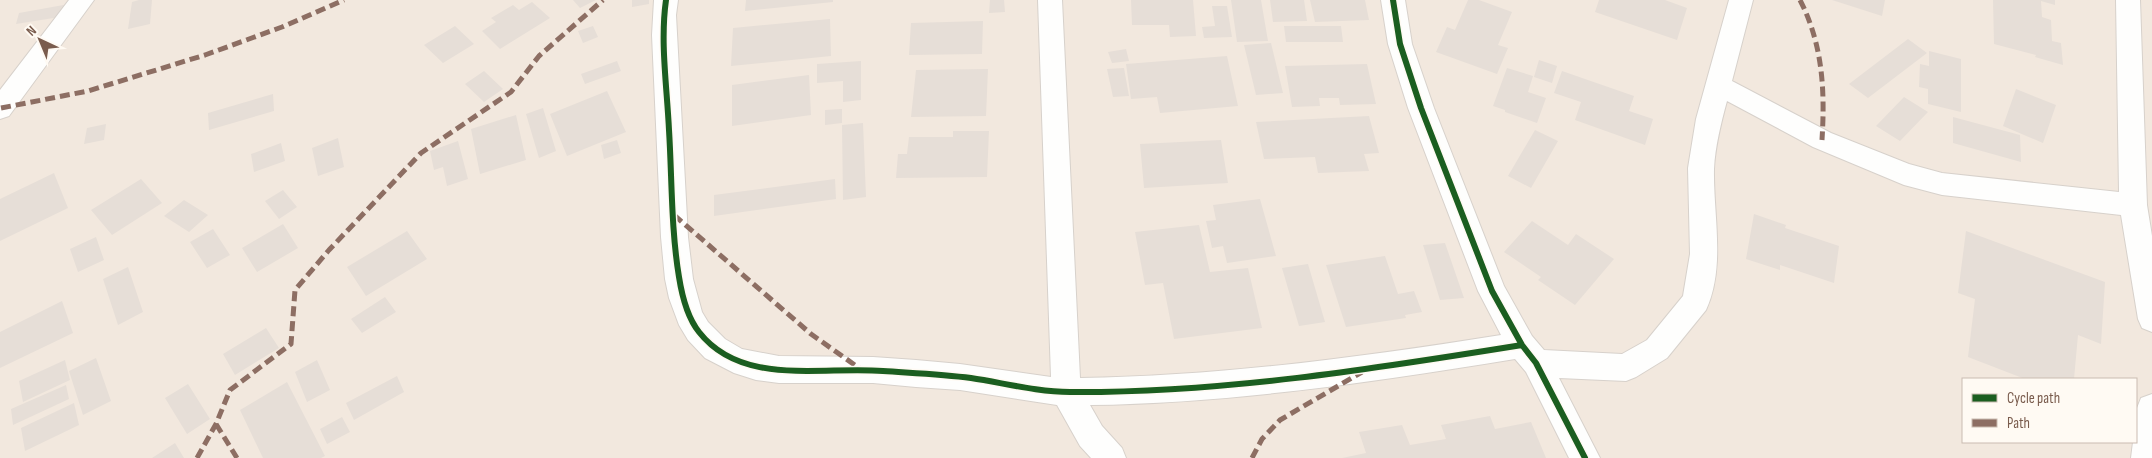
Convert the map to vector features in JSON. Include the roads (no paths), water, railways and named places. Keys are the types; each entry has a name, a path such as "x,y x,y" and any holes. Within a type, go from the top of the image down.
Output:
{"street":[{"path":"0,109 82,0"},
{"path":"666,0 664,15 668,100 678,264 682,297 690,318 708,344 737,362 759,368 821,371 862,370 960,377 1066,392 1177,388 1297,379 1529,354 1626,368 1658,349 1696,301 1704,254 1701,168 1709,119 1741,0"},
{"path":"1050,0 1066,392 1091,436 1111,458"},
{"path":"1393,0 1400,44 1421,108 1492,291 1529,354 1584,458"},
{"path":"2128,0 2133,205 2152,320"},
{"path":"1718,85 1822,140 1904,174 1942,184 2133,205"},
{"path":"2146,458 2152,408"}]}
